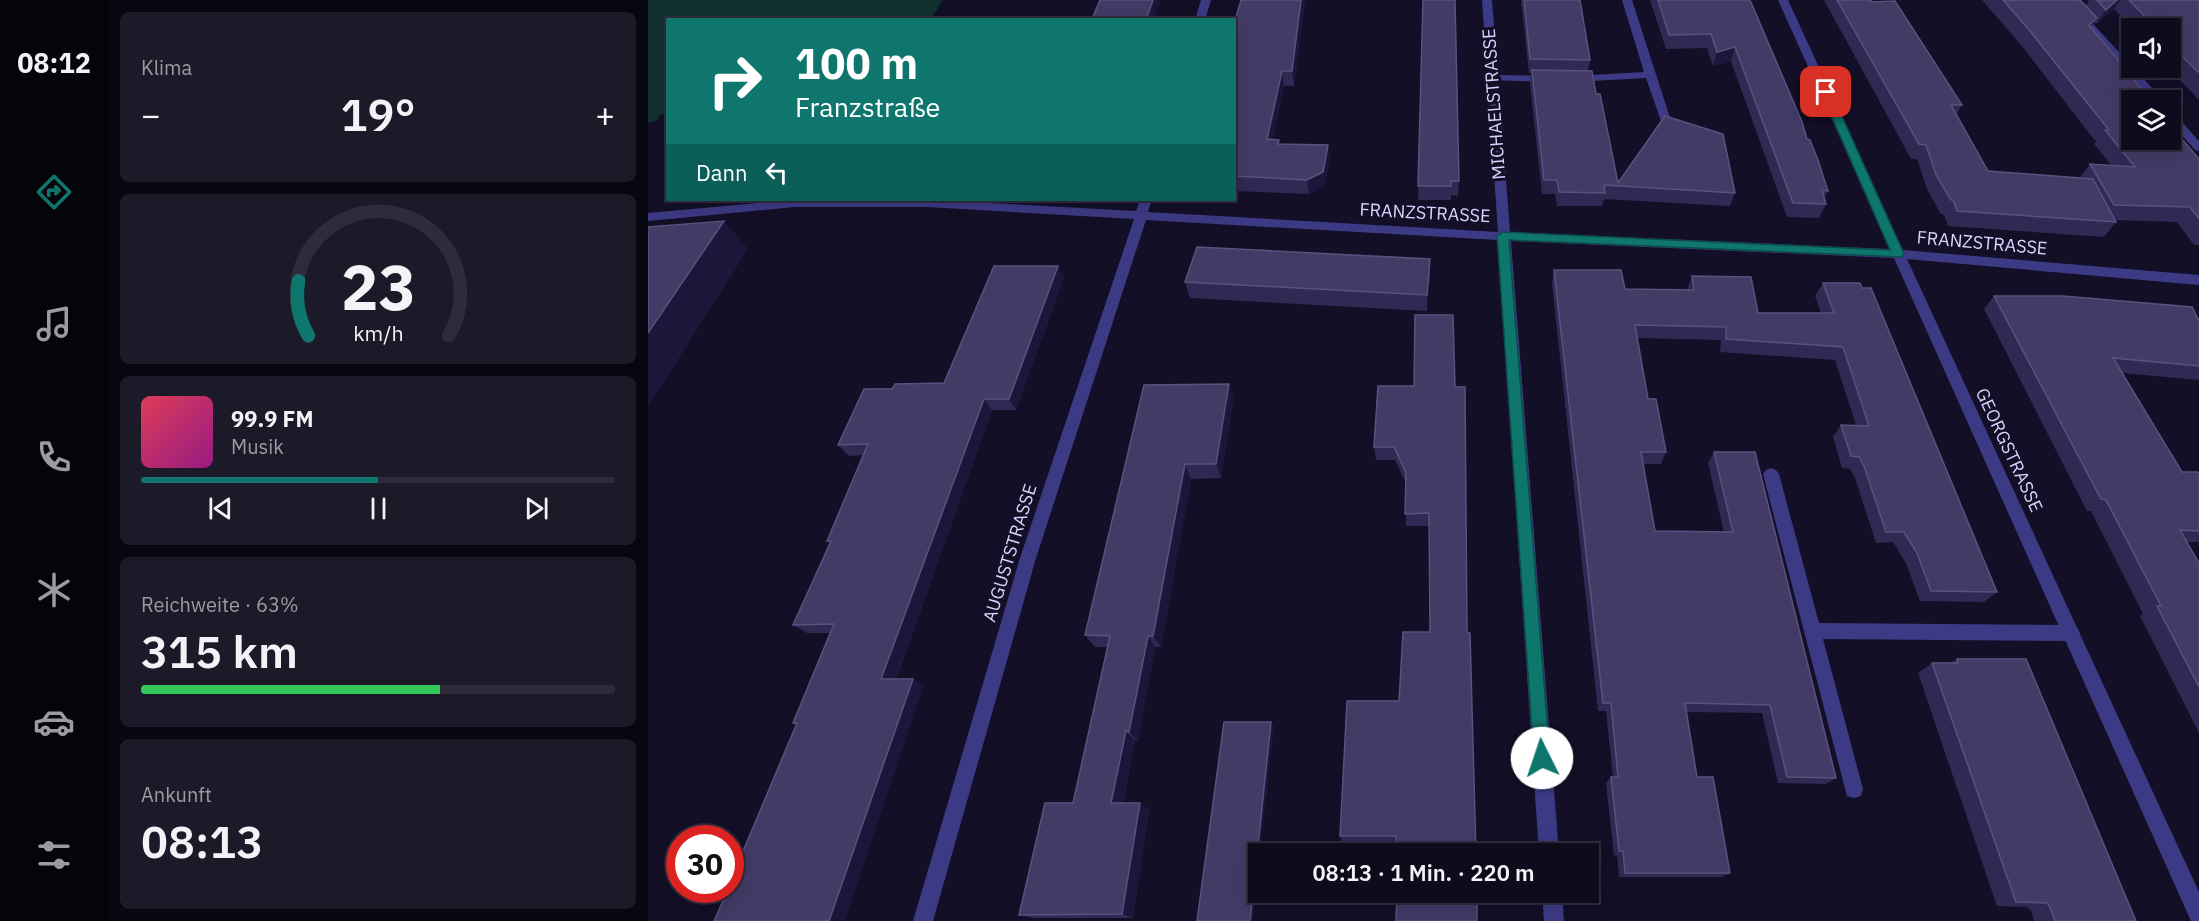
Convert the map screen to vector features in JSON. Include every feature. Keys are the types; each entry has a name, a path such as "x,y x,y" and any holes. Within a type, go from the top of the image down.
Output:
{"street":[{"path":"1201,18 1206,0"},
{"name":"MICHAELSTRASSE","path":"1487,0 1548,843"},
{"path":"1627,0 1668,124"},
{"name":"GEORGSTRASSE","path":"1783,0 2199,915"},
{"path":"2066,0 2149,90"},
{"path":"1492,78 1602,79 1650,75"},
{"path":"2181,127 2199,148"},
{"name":"AUGUSTSTRASSE","path":"923,921 1028,558 1146,201"},
{"name":"FRANZSTRASSE","path":"654,216 824,202 927,203 1503,236 1898,254 2199,280"},
{"path":"648,230 654,216"},
{"path":"1771,474 1854,789"},
{"path":"1814,631 2071,633"},
{"path":"1553,903 1554,921"}],"green space":[{"path":"648,0 943,0 932,18 666,18 666,113 659,115 658,120 648,123"}],"building":[{"path":"1100,0 1153,0 1147,18 1092,18"},
{"path":"1241,0 1301,0 1292,71 1282,71 1267,139 1279,140 1278,144 1328,145 1323,172 1307,180 1236,176 1236,18"},
{"path":"1423,0 1455,0 1459,181 1451,181 1451,186 1418,186"},
{"path":"1524,0 1580,0 1590,60 1530,59"},
{"path":"1658,0 1750,0 1802,122 1807,139 1810,140 1818,160 1828,191 1822,190 1826,204 1793,203 1735,47 1717,52 1711,34 1669,35"},
{"path":"1837,0 1895,1 1962,105 1951,105 1988,171 2093,179 2116,222 1957,211 1953,200 1936,175 1926,145 1919,144"},
{"path":"2003,0 2080,0 2097,18 2089,25 2121,64 2121,78 2133,78 2143,90 2121,90 2121,150 2105,130 2109,130"},
{"path":"2097,0 2117,0 2106,10"},
{"path":"2129,0 2199,0 2199,73 2181,55 2181,18 2146,18"},
{"path":"1532,70 1592,71 1596,94 1600,94 1618,183 1665,116 1723,134 1735,193 1604,185 1605,193 1559,192 1557,180 1544,180"},
{"path":"2181,138 2199,159 2199,219 2190,207 2114,205 2090,164 2135,167 2121,150 2181,150"},
{"path":"724,221 648,333 648,227"},
{"path":"1197,247 1430,259 1427,295 1185,282"},
{"path":"994,266 1058,266 1009,399 984,399 881,679 913,679 829,921 714,921 722,903 744,903 744,849 797,723 793,723 834,624 793,625 831,541 827,541 868,444 838,445 864,389 892,389 895,384 944,383"},
{"path":"1554,270 1621,270 1625,289 1694,290 1692,276 1751,277 1758,313 1834,313 1823,283 1860,283 1862,288 1871,288 1997,592 1931,591 1917,553 1904,532 1886,532 1864,466 1859,457 1851,456 1841,425 1869,426 1843,347 1726,339 1726,327 1635,325 1648,399 1656,399 1666,452 1641,452 1655,531 1733,532 1714,452 1755,452 1836,778 1787,777 1770,705 1685,703 1697,777 1713,777 1730,873 1625,873 1623,851 1619,851 1611,777 1618,777 1611,703 1603,703"},
{"path":"1994,296 2063,296 2192,307 2199,321 2199,366 2113,358 2182,472 2199,472 2199,531 2180,530 2199,563 2199,687 2157,606 2161,606 2106,500 2101,499"},
{"path":"1415,315 1453,315 1455,387 1465,387 1467,632 1470,633 1476,843 1396,843 1396,836 1340,836 1347,701 1399,701 1403,632 1430,632 1429,513 1405,514 1406,473 1394,447 1374,447 1378,386 1414,386"},
{"path":"1229,384 1216,464 1185,464 1153,636 1148,636 1129,732 1126,731 1111,803 1140,803 1122,914 1019,915 1045,803 1073,803 1110,636 1085,635 1144,385"},
{"path":"1957,659 2026,659 2136,921 2055,921 2047,903 2016,902 1932,663 1958,663"},
{"path":"1224,722 1271,722 1258,843 1248,843 1248,903 1252,903 1250,921 1197,921"},
{"path":"1397,903 1477,903 1477,921 1396,921"}],"route":[{"path":"1542,758 1503,236 1898,254 1826,92"}]}
